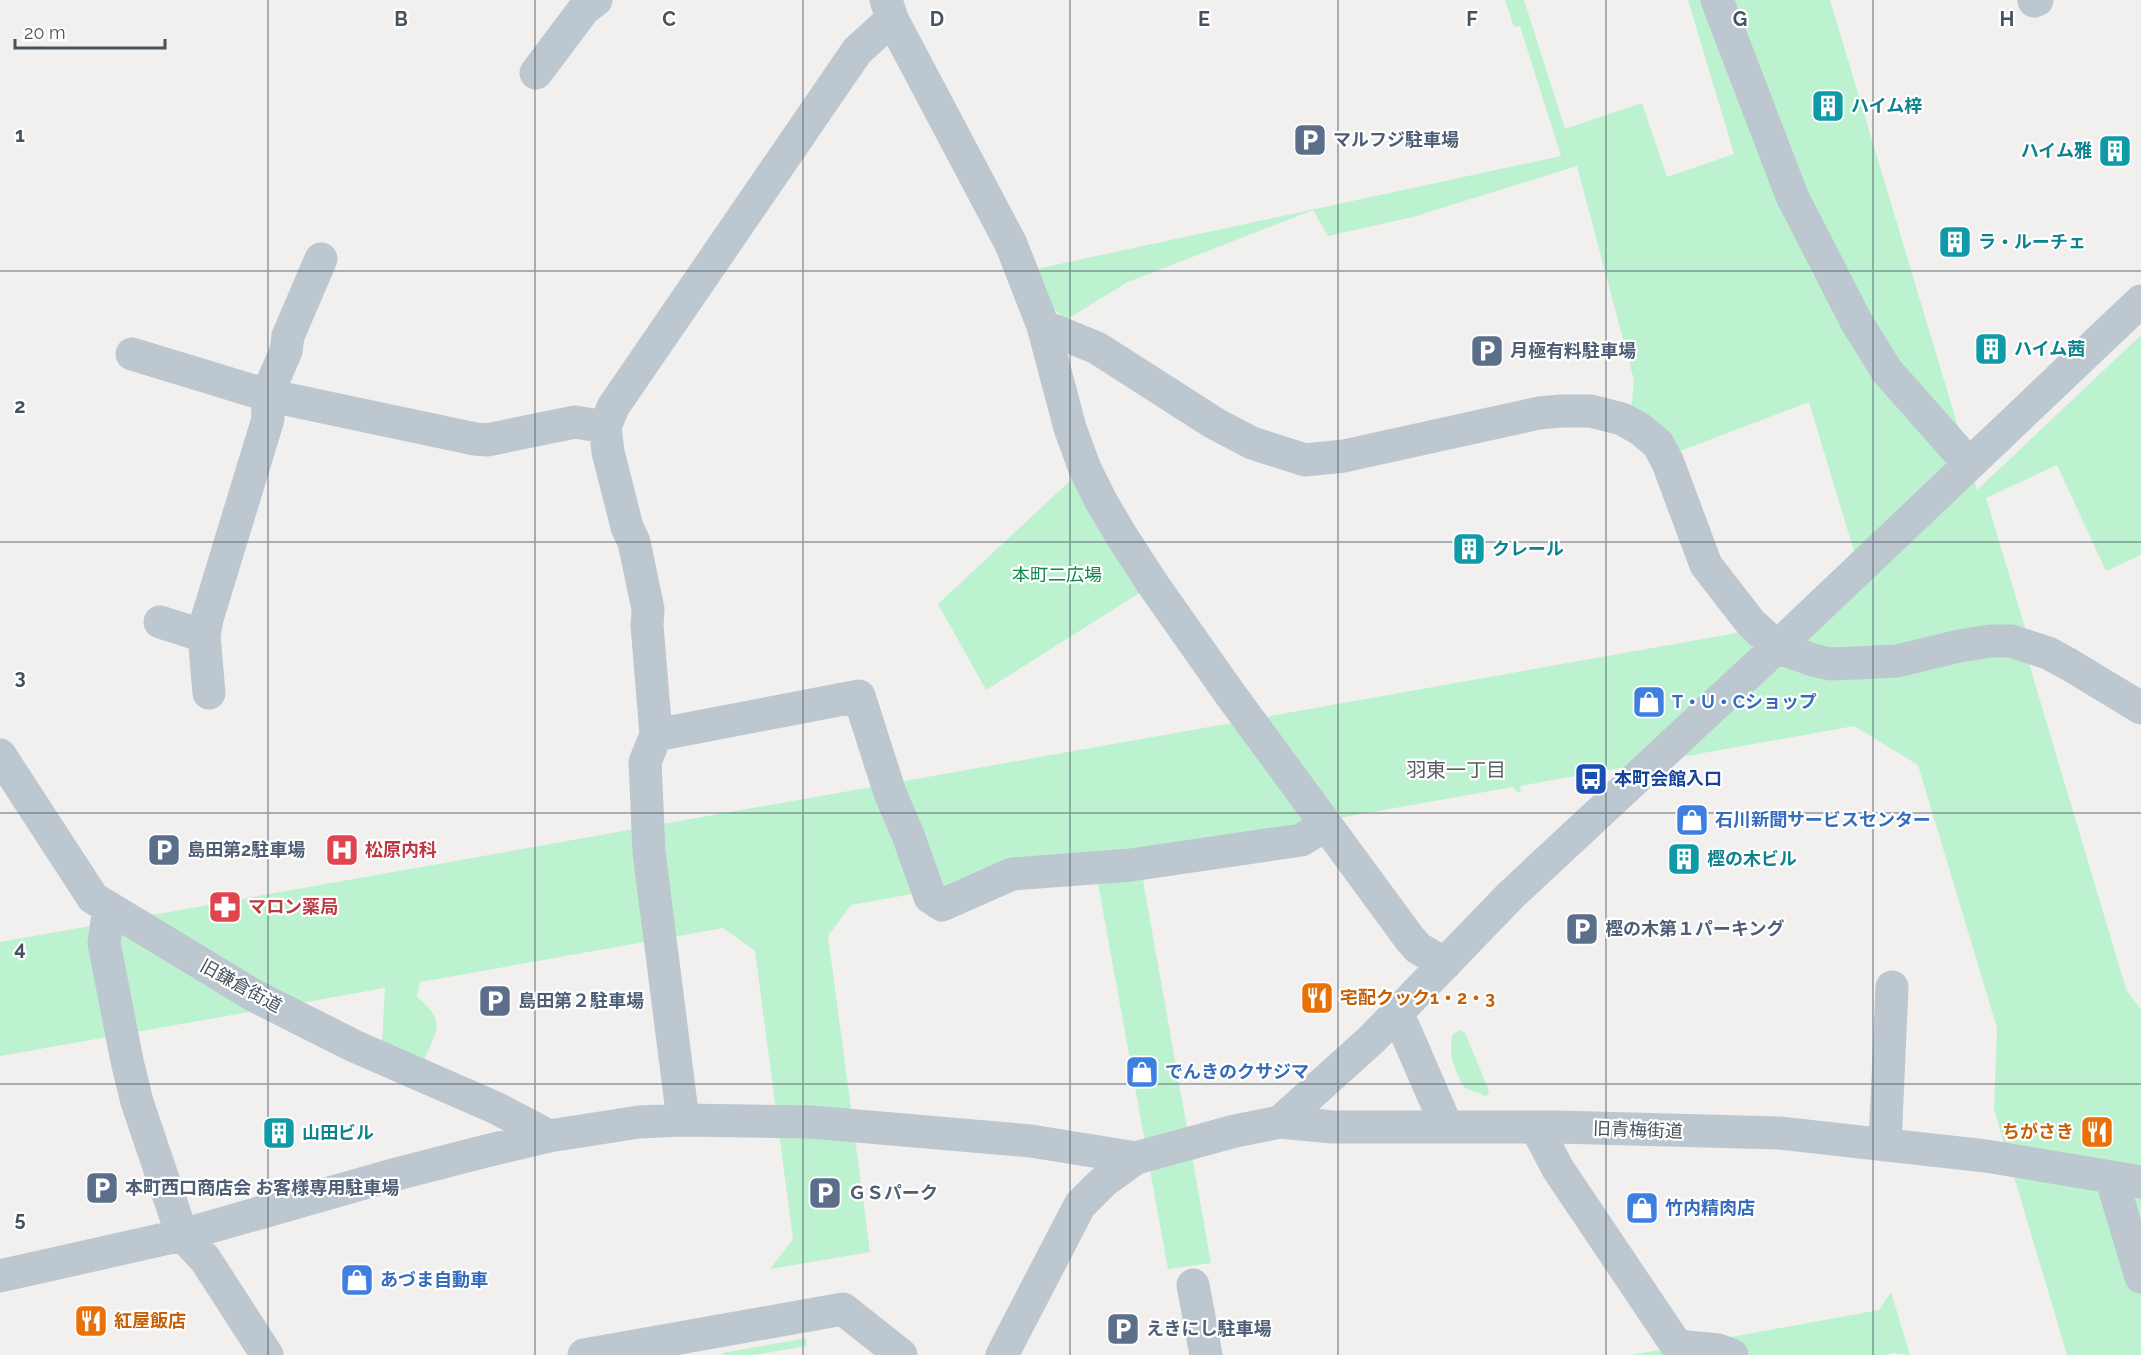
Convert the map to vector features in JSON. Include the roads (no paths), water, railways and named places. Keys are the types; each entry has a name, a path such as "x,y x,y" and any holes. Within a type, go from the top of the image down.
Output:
{"street":[{"path":"536,73 584,9 596,0"},
{"path":"1717,0 1781,172 1857,323 1887,371 1969,464"},
{"path":"683,1120 649,852 645,762 656,735 647,625 648,609 634,542 627,527 608,452 605,427 613,407 857,51 889,9 1011,244 1043,326 1070,428 1085,469 1121,536 1326,825 1410,939 1418,948 1445,964"},
{"path":"209,693 204,636 207,619 268,420 267,395 286,351 288,336 321,259"},
{"path":"1280,1122 1372,1039 1511,895 1777,647 2141,301"},
{"path":"1043,326 1097,348 1214,423 1252,443 1305,460 1344,456 1539,413 1591,411 1622,419 1640,429 1658,444 1668,463 1706,565 1751,623 1777,647 1830,664 1898,661 1959,646 1990,641 2011,641 2048,654 2070,665 2141,708"},
{"path":"132,354 267,395 487,440 575,422 605,427"},
{"path":"160,622 204,636"},
{"path":"656,735 859,696 890,793 930,897 942,905 1012,874 1131,865 1301,840 1326,825"},
{"name":"旧鎌倉街道","path":"0,755 93,898 253,995 354,1046 496,1108 549,1136"},
{"path":"109,908 104,943 127,1061 137,1101 182,1235 205,1259 267,1355"},
{"path":"1885,1145 1892,987"},
{"path":"1398,1012 1447,1127"},
{"path":"0,1276 182,1235 389,1176 549,1136 639,1122 683,1120 811,1122 1031,1141 1136,1158"},
{"name":"旧青梅街道","path":"1136,1158 1235,1131 1280,1122 1333,1126 1536,1127 1779,1133 1986,1156 2126,1180"},
{"path":"1536,1127 1558,1169 1680,1350 1718,1350 1732,1355"},
{"path":"1002,1355 1080,1205 1103,1182 1136,1158"},
{"path":"2126,1180 2141,1277"},
{"path":"1193,1285 1206,1355"},
{"path":"584,1355 843,1309 901,1355"},
{"path":"855,1319 860,1355"}],"place":[{"name":"ハイム梓","path":"1828,106"},
{"name":"マルフジ駐車場","path":"1310,140"},
{"name":"ハイム雅","path":"2115,151"},
{"name":"ラ・ルーチェ","path":"1955,242"},
{"name":"ハイム茜","path":"1991,349"},
{"name":"月極有料駐車場","path":"1487,351"},
{"name":"クレール","path":"1469,549"},
{"name":"T・U・Cショップ","path":"1649,702"},
{"name":"本町会館入口","path":"1591,779"},
{"name":"石川新聞サービスセンター","path":"1692,820"},
{"name":"島田第2駐車場","path":"164,850"},
{"name":"松原内科","path":"342,850"},
{"name":"樫の木ビル","path":"1684,859"},
{"name":"マロン薬局","path":"225,907"},
{"name":"樫の木第１パーキング","path":"1582,929"},
{"name":"宅配クック1・2・3","path":"1317,998"},
{"name":"島田第２駐車場","path":"495,1001"},
{"name":"でんきのクサジマ","path":"1142,1072"},
{"name":"ちがさき","path":"2097,1132"},
{"name":"山田ビル","path":"279,1133"},
{"name":"本町西口商店会 お客様専用駐車場","path":"102,1188"},
{"name":"ＧＳパーク","path":"825,1193"},
{"name":"竹内精肉店","path":"1642,1208"},
{"name":"あづま自動車","path":"357,1280"},
{"name":"紅屋飯店","path":"91,1321"},
{"name":"えきにし駐車場","path":"1123,1329"}],"district":[{"name":"羽東一丁目","path":"1456,770"}],"park label":[{"name":"本町二広場","path":"1057,575"}]}
